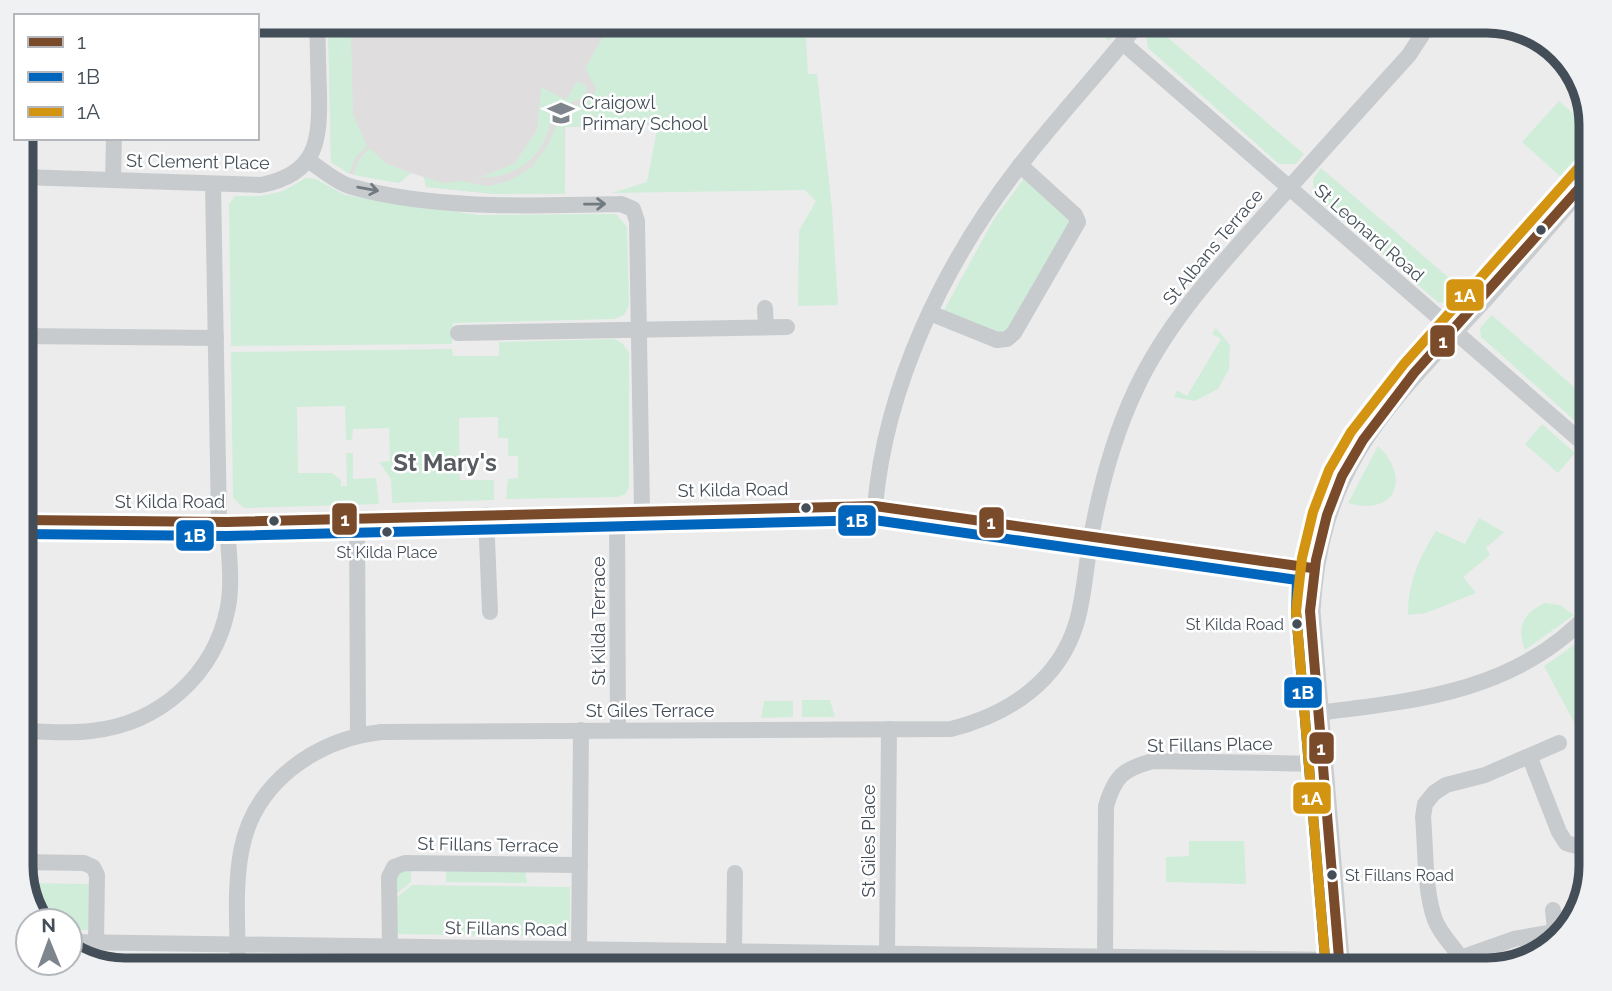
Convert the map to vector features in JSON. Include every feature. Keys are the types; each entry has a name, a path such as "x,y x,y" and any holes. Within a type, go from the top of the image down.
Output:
{"street":[{"path":"317,33 319,127 317,145 308,160 348,186 481,205 621,204 633,209 637,220 642,511"},
{"path":"875,506 887,438 903,379 930,313 964,246 1020,165 1131,33"},
{"name":"St Albans Terrace","path":"1091,536 1113,445 1135,390 1162,341 1196,292 1409,55 1423,33"},
{"name":"St Leonard Road","path":"1123,43 1579,440"},
{"path":"113,180 114,140"},
{"name":"St Clement Place","path":"33,177 261,186 296,174 308,160"},
{"path":"930,313 998,340 1007,339 1014,333 1078,222 1075,215 1020,165"},
{"path":"33,731 90,731 125,724 153,712 180,694 201,671 219,638 228,606 216,338 213,184"},
{"path":"1339,958 1310,611 1312,568 1325,517 1344,470 1376,416 1579,188"},
{"path":"765,308 766,327"},
{"path":"458,333 787,327"},
{"path":"33,336 216,338"},
{"name":"St Kilda Road","path":"33,520 223,522 875,506 1312,568"},
{"name":"St Kilda Terrace","path":"617,512 618,730"},
{"path":"486,515 489,611"},
{"path":"356,518 358,735"},
{"name":"St Giles Terrace","path":"238,945 237,877 241,849 250,822 265,797 290,769 331,744 358,735 581,730 951,729 979,722 1006,710 1030,693 1050,672 1066,648 1077,621 1091,536"},
{"path":"1317,713 1414,702 1463,691 1505,675 1557,643 1579,622"},
{"name":"St Giles Place","path":"887,954 889,729"},
{"name":"St Fillans Terrace","path":"579,950 581,730"},
{"path":"1461,958 1444,936 1431,903 1423,817 1425,804 1434,793 1446,785 1530,758 1559,743"},
{"path":"1530,758 1559,832 1566,843 1579,847"},
{"name":"St Fillans Place","path":"1105,957 1106,806 1113,784 1130,767 1153,761 1322,764"},
{"path":"33,862 84,863 93,867 97,875 96,943"},
{"name":"St Fillans Terrace","path":"390,947 389,877 394,867 405,863 580,865"},
{"path":"735,873 742,958"},
{"path":"1553,910 1558,924"},
{"path":"1475,958 1514,939 1551,932"},
{"name":"St Fillans Road","path":"84,943 887,954 952,958"},
{"path":"238,945 238,958"},
{"path":"413,947 413,958"},
{"path":"599,950 599,958"},
{"path":"887,954 888,958"},
{"name":"St Fillans Road","path":"1093,958 1117,958"}],"shaded area":[{"name":"Craigowl Primary School","path":"328,33 788,33 658,124 565,127 565,194 495,194 426,187 424,177 411,173 399,183 351,174 331,162"}],"green space":[{"path":"328,33 351,33 353,115 367,146 356,157 349,174 331,162"},
{"path":"604,33 806,33 808,74 817,74 832,208 838,305 798,306 799,231 816,201 805,190 612,193 647,182 658,124 564,127 565,194 495,194 426,187 424,177 443,183 462,181 487,186 509,181 532,167 548,145 561,115 593,97 596,88 585,69"},
{"path":"1099,33 1115,33 1109,41"},
{"path":"1163,33 1304,154 1296,164 1279,164 1148,48 1146,35"},
{"path":"577,81 587,86 585,97 558,108 540,149 527,163 510,173 481,177 514,164 537,130 541,87 566,100"},
{"path":"1559,101 1579,119 1579,161 1563,179 1522,142"},
{"path":"369,148 387,164 411,173 399,183 353,175 360,158"},
{"path":"1321,168 1462,289 1450,301 1439,303 1314,195 1313,179"},
{"path":"1025,177 1073,221 1010,329 997,333 947,314 944,310 994,219"},
{"path":"306,178 316,179 345,195 478,215 616,214 627,227 629,305 624,315 614,319 453,323 452,344 231,346 229,204 235,196 261,196 283,191"},
{"path":"1492,315 1579,391 1579,424 1481,337 1480,328"},
{"path":"1216,328 1230,345 1229,369 1218,389 1195,401 1174,397 1177,390 1187,396 1221,339 1212,334"},
{"path":"614,339 622,343 629,352 629,486 626,494 617,497 506,499 508,479 518,478 518,456 508,456 508,438 498,438 498,417 459,418 460,480 494,480 494,500 392,503 391,479 379,462 390,461 389,428 353,429 352,440 346,440 345,406 297,407 298,473 332,473 341,480 341,486 347,486 346,453 353,453 353,479 376,478 379,504 244,508 233,498 231,352 452,349 453,356 499,356 499,342"},
{"path":"1542,424 1575,453 1558,473 1525,444"},
{"path":"1378,446 1394,470 1396,482 1393,492 1387,500 1377,505 1348,503"},
{"path":"1479,518 1504,532 1486,548 1490,555 1463,577 1476,593 1426,613 1408,615 1410,592 1416,571 1436,531 1465,544"},
{"path":"1545,603 1560,605 1574,615 1525,650 1521,634 1523,622 1531,611"},
{"path":"1579,641 1579,732 1544,666"},
{"path":"802,700 830,700 835,717 802,717"},
{"path":"764,701 793,701 793,717 761,718"},
{"path":"1189,841 1244,841 1246,884 1166,882 1166,857 1189,856"},
{"path":"402,868 411,870 411,882 395,895 397,872"},
{"path":"525,869 527,883 446,882 446,871"},
{"path":"35,883 92,884 88,930 84,930 84,907 44,907"},
{"path":"412,885 570,887 570,930 562,937 395,934 395,899"},
{"path":"1447,955 1449,958 1432,958"}],"transit line":[{"name":"1A","path":"1325,958 1296,611 1302,558 1313,512 1329,470 1351,432 1404,364 1579,167"},
{"name":"1","path":"1339,958 1310,611 1316,560 1327,515 1342,476 1363,440 1414,373 1579,188"},
{"name":"1","path":"33,520 227,522 875,506 1312,568"},
{"name":"1B","path":"33,534 227,536 874,520 1297,580 1296,612 1325,958"}],"place":[{"name":"Craigowl Primary School","path":"561,113"},
{"name":"St Kilda Place","path":"387,532"},
{"name":"St Kilda Road","path":"1297,624"},
{"name":"St Fillans Road","path":"1332,875"}],"district":[{"name":"St Mary's","path":"445,463"}]}
